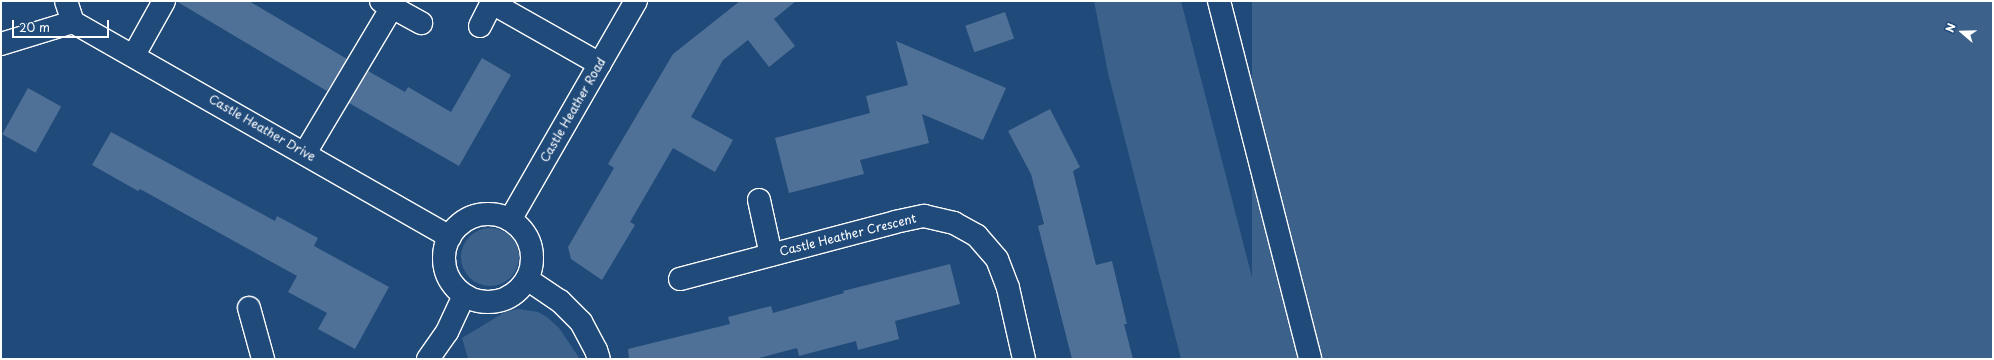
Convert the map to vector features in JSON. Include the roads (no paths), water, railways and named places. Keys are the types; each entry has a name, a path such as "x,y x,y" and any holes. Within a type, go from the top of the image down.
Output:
{"street":[{"path":"1,44 73,22 66,1"},
{"path":"134,55 164,1"},
{"name":"Castle Heather Road","path":"510,220 636,1"},
{"path":"1219,1 1310,359"},
{"path":"480,26 492,2 600,64"},
{"path":"305,153 387,4 421,23"},
{"name":"Castle Heather Drive","path":"73,22 134,55 450,237"},
{"path":"759,200 771,255"},
{"path":"483,215 497,215 510,220 524,234 532,252 531,266 527,279 518,290 506,298 492,302 478,301 464,296 454,287 447,275 444,263 445,249 450,237 458,226 470,218 483,215"},
{"name":"Castle Heather Crescent","path":"680,279 895,222 924,216 954,223 977,236 997,259 1008,288 1024,359"},
{"path":"527,279 560,300 581,322 596,350 599,359"},
{"path":"428,359 447,332 464,296"},
{"path":"249,308 262,359"}]}
